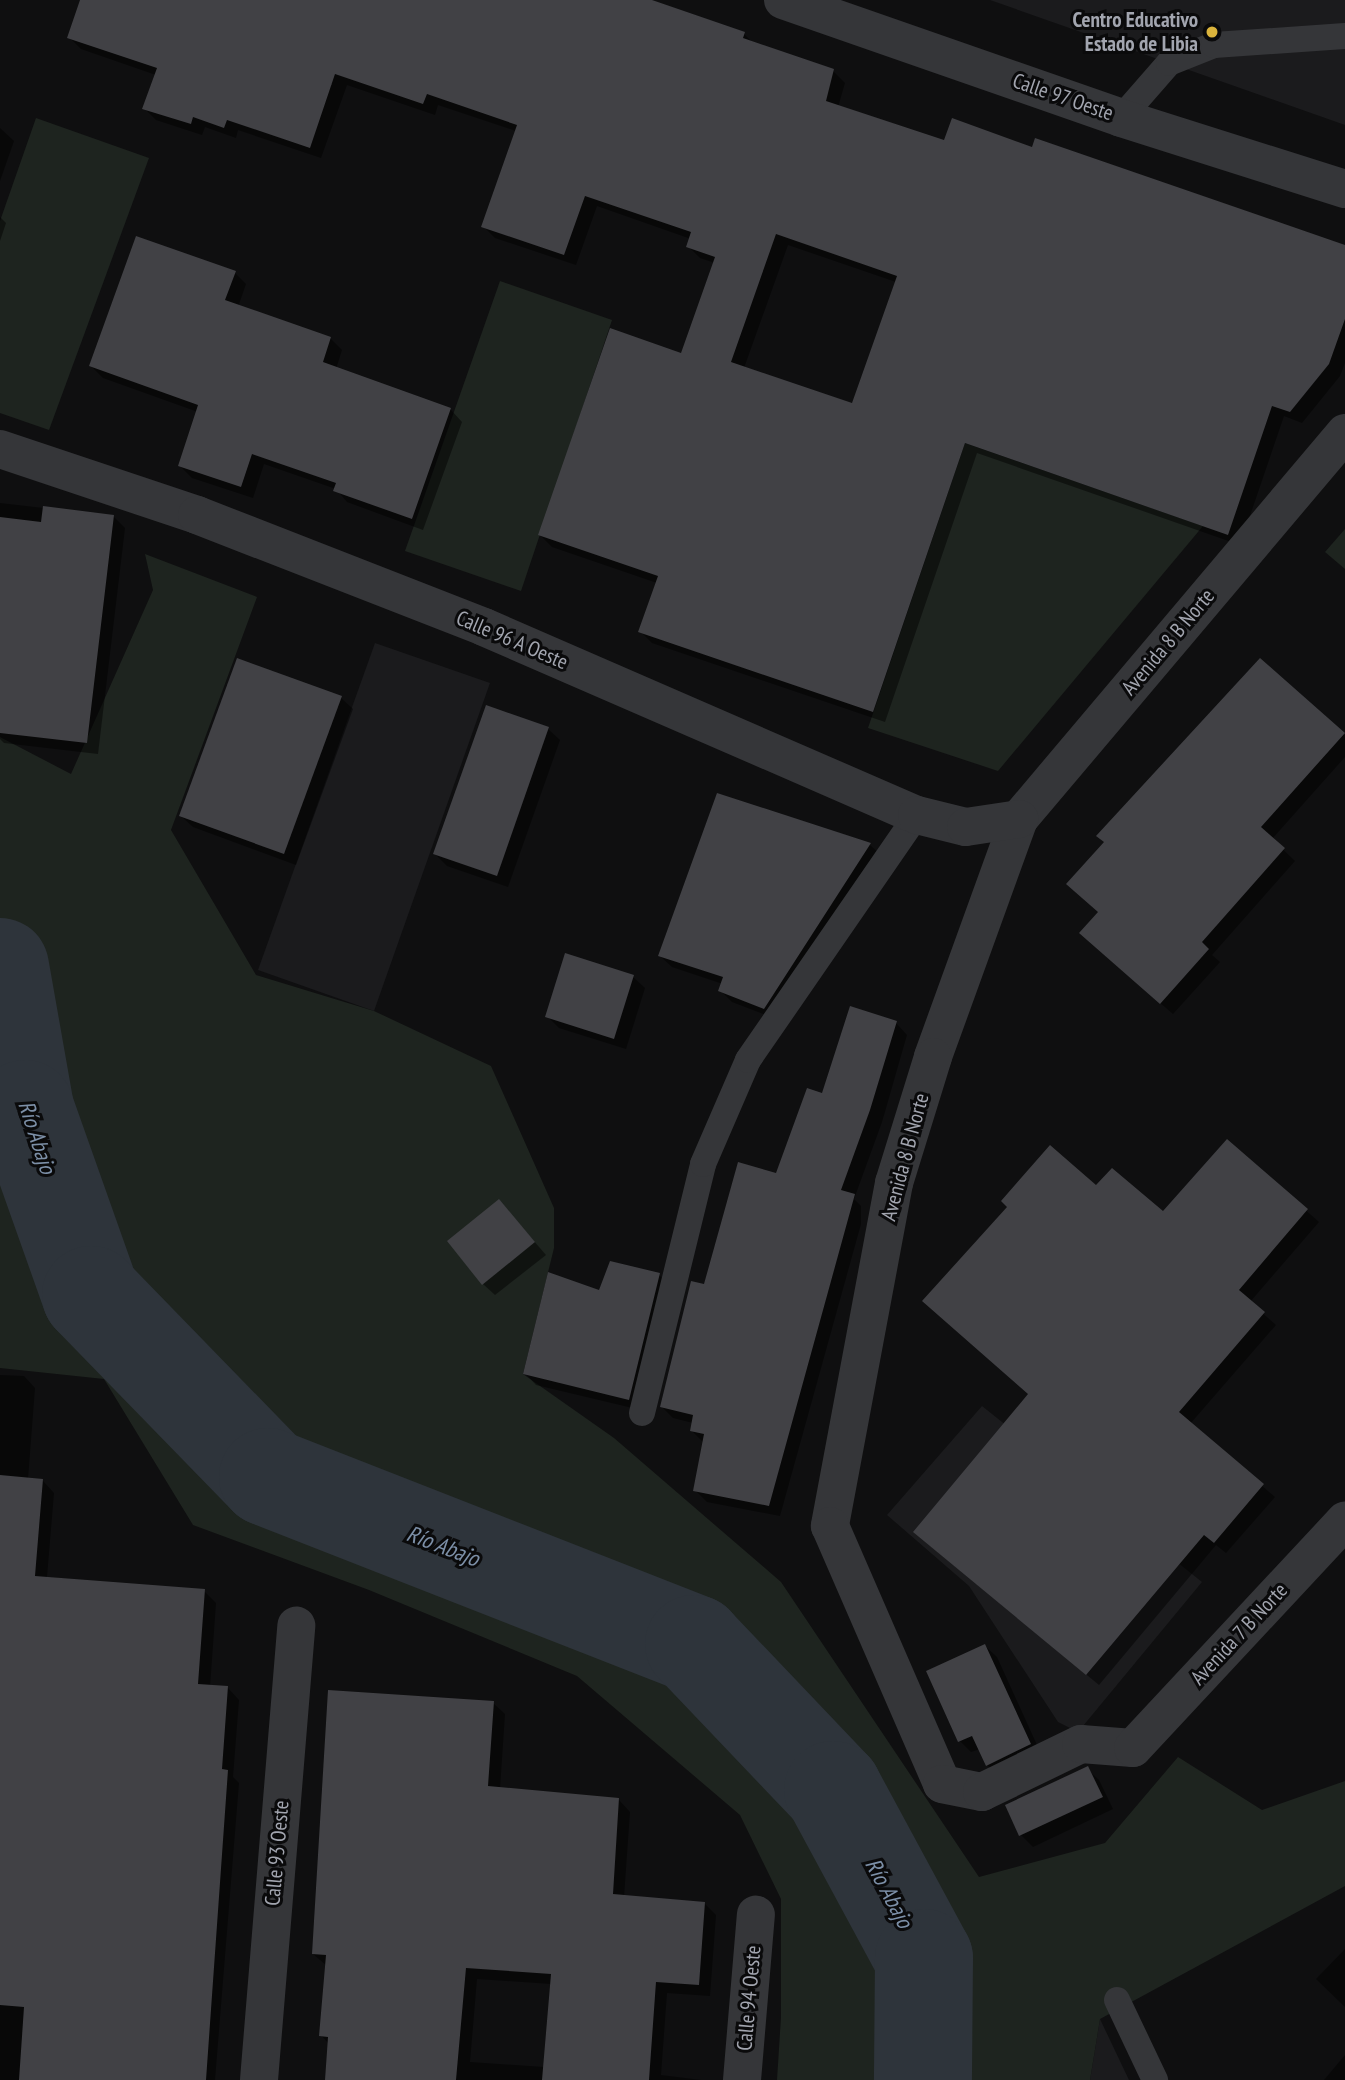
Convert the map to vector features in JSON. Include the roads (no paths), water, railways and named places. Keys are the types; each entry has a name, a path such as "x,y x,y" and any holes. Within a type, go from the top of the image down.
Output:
{"street":[{"name":"Calle 97 Oeste","path":"783,0 1121,118 1345,189"},
{"name":"Avenida 8 B Norte","path":"1133,1748 1081,1744 982,1792 942,1784 830,1527 894,1183 933,1057 1020,819 1345,433"},
{"name":"Calle 96 A Oeste","path":"0,449 197,515 484,627 916,815 966,827 1020,819"},
{"name":"Avenida 7 B Norte","path":"1133,1748 1345,1521"},
{"name":"Calle 93 Oeste","path":"259,2080 296,1626"},
{"name":"Calle 94 Oeste","path":"742,2080 756,1915"}],"lane":[{"path":"1121,118 1169,63 1214,45 1345,36"},
{"path":"642,1413 702,1164 748,1060 916,815"},
{"path":"1117,2000 1155,2080"}],"waterway":[{"name":"Río Abajo","path":"0,967 25,1109 91,1295 268,1477 694,1644 833,1790 924,1958 923,2080"}],"place":[{"name":"Centro Educativo Estado de Libia","path":"1212,32"}]}
